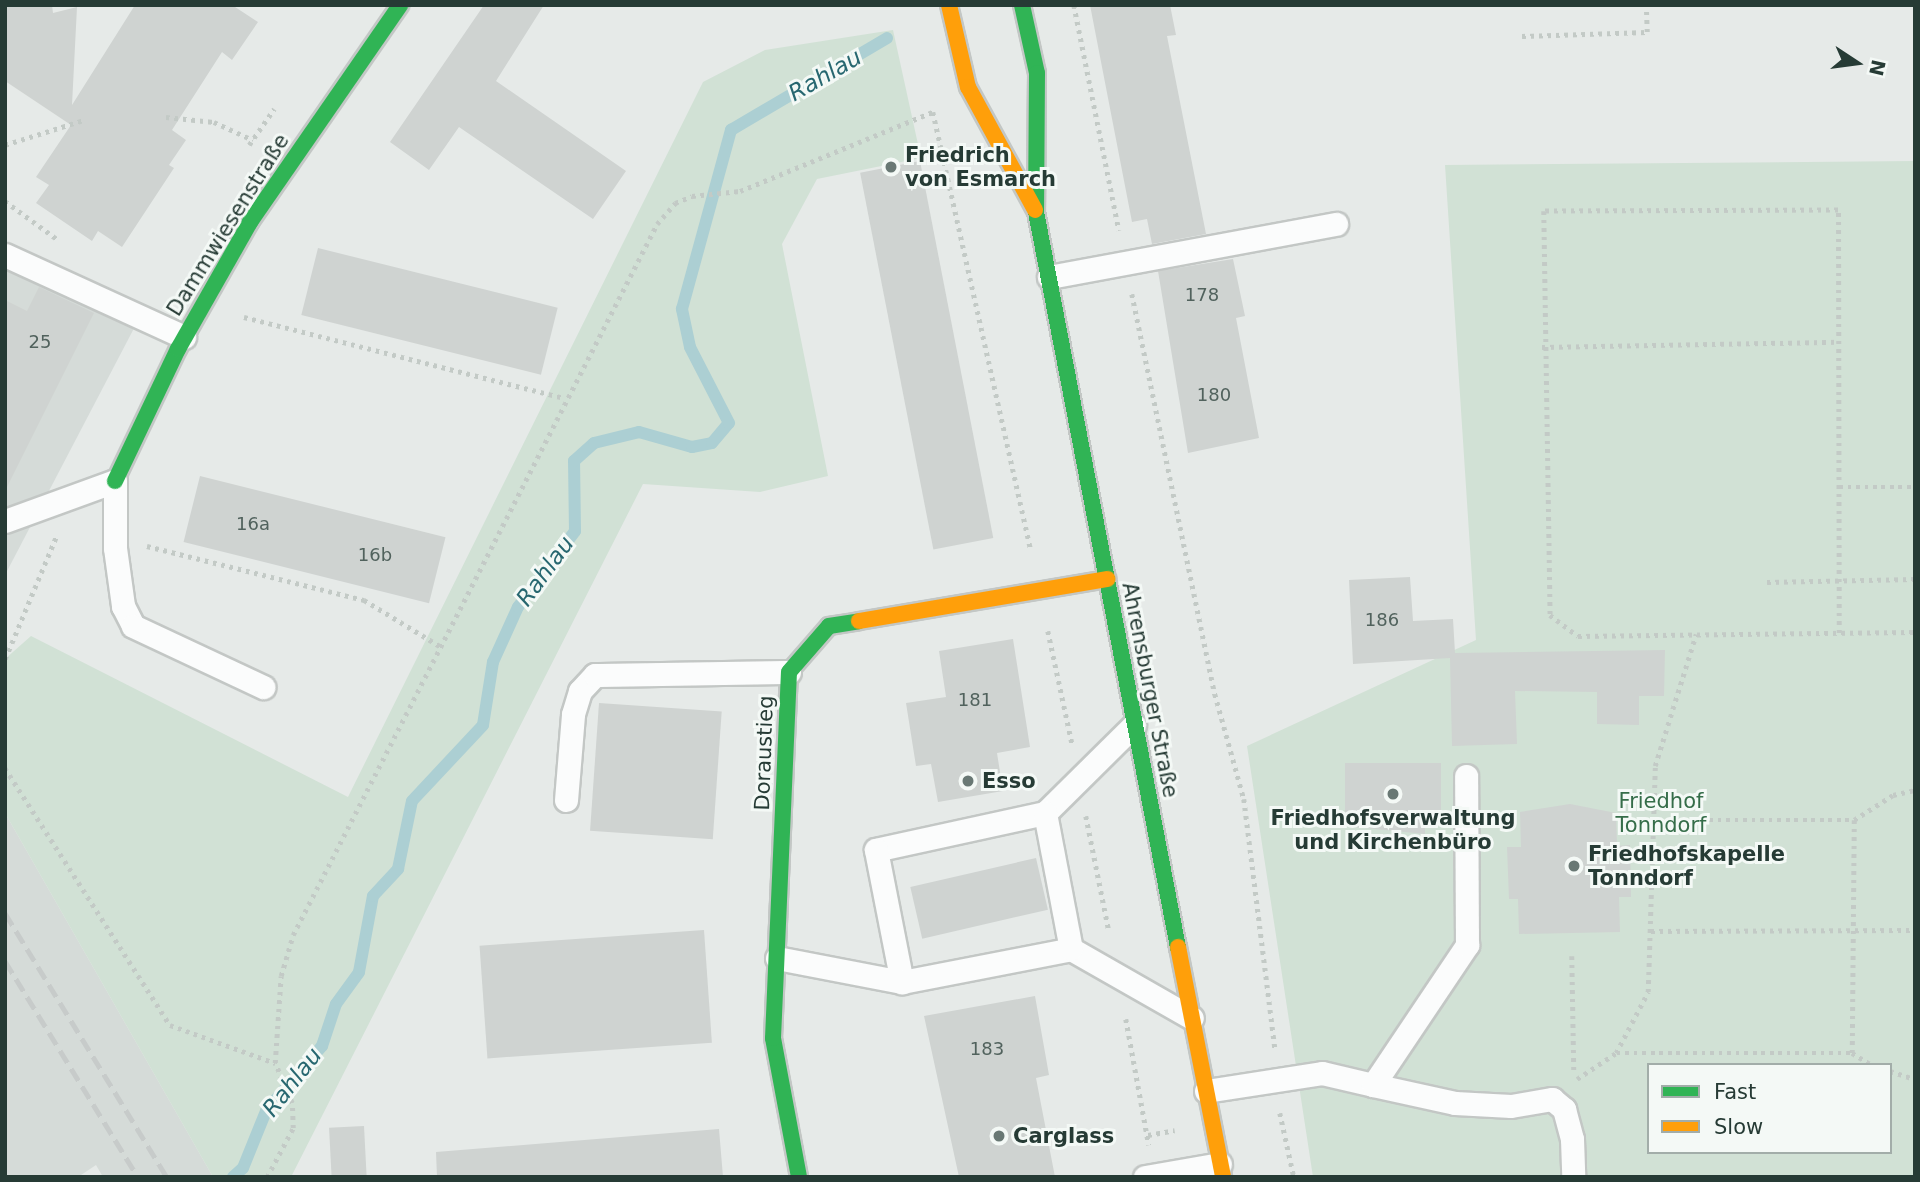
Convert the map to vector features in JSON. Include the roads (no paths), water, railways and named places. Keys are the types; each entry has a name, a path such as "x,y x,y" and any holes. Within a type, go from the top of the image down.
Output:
{"main road":[{"name":"Dammwiesenstraße","path":"115,481 184,337 250,222 400,5"},
{"name":"Ahrensburger Straße","path":"948,5 968,87 1037,212"},
{"name":"Ahrensburger Straße","path":"1023,5 1037,73 1037,212 1222,1170"},
{"name":"Doraustieg","path":"799,1177 773,1038 789,672 829,626 1107,579"}],"lane":[{"path":"1049,277 1336,224"},
{"path":"5,255 184,337"},
{"path":"5,521 115,481 115,548 123,606 133,626 263,687"},
{"path":"566,800 573,714 580,691 595,675 789,672"},
{"path":"902,982 876,850 1045,813 1135,725"},
{"path":"1373,1085 1467,946 1465,776"},
{"path":"1045,813 1071,949"},
{"path":"777,958 902,982 1071,949 1192,1018"},
{"path":"1206,1091 1322,1073 1455,1103 1511,1106 1552,1099 1566,1119 1573,1177"},
{"path":"1145,1177 1222,1170"}],"waterway":[{"name":"Rahlau","path":"233,1177 243,1168 266,1111 322,1046 336,1004 359,972 373,896 398,869 412,801 483,725 493,662 518,607 575,531 574,461 594,443 639,432 692,447 712,443 729,423 690,347 682,309 731,130 887,38"}],"railway":[{"path":"5,913 167,1177"},
{"path":"5,961 138,1177"}],"place":[{"name":"Friedrich von Esmarch","path":"891,167"},
{"name":"Esso","path":"968,781"},
{"name":"Friedhofsverwaltung und Kirchenbüro","path":"1393,794"},
{"name":"Friedhofskapelle Tonndorf","path":"1574,866"},
{"name":"Carglass","path":"999,1136"}],"park label":[{"name":"Friedhof Tonndorf","path":"1661,813"}]}
